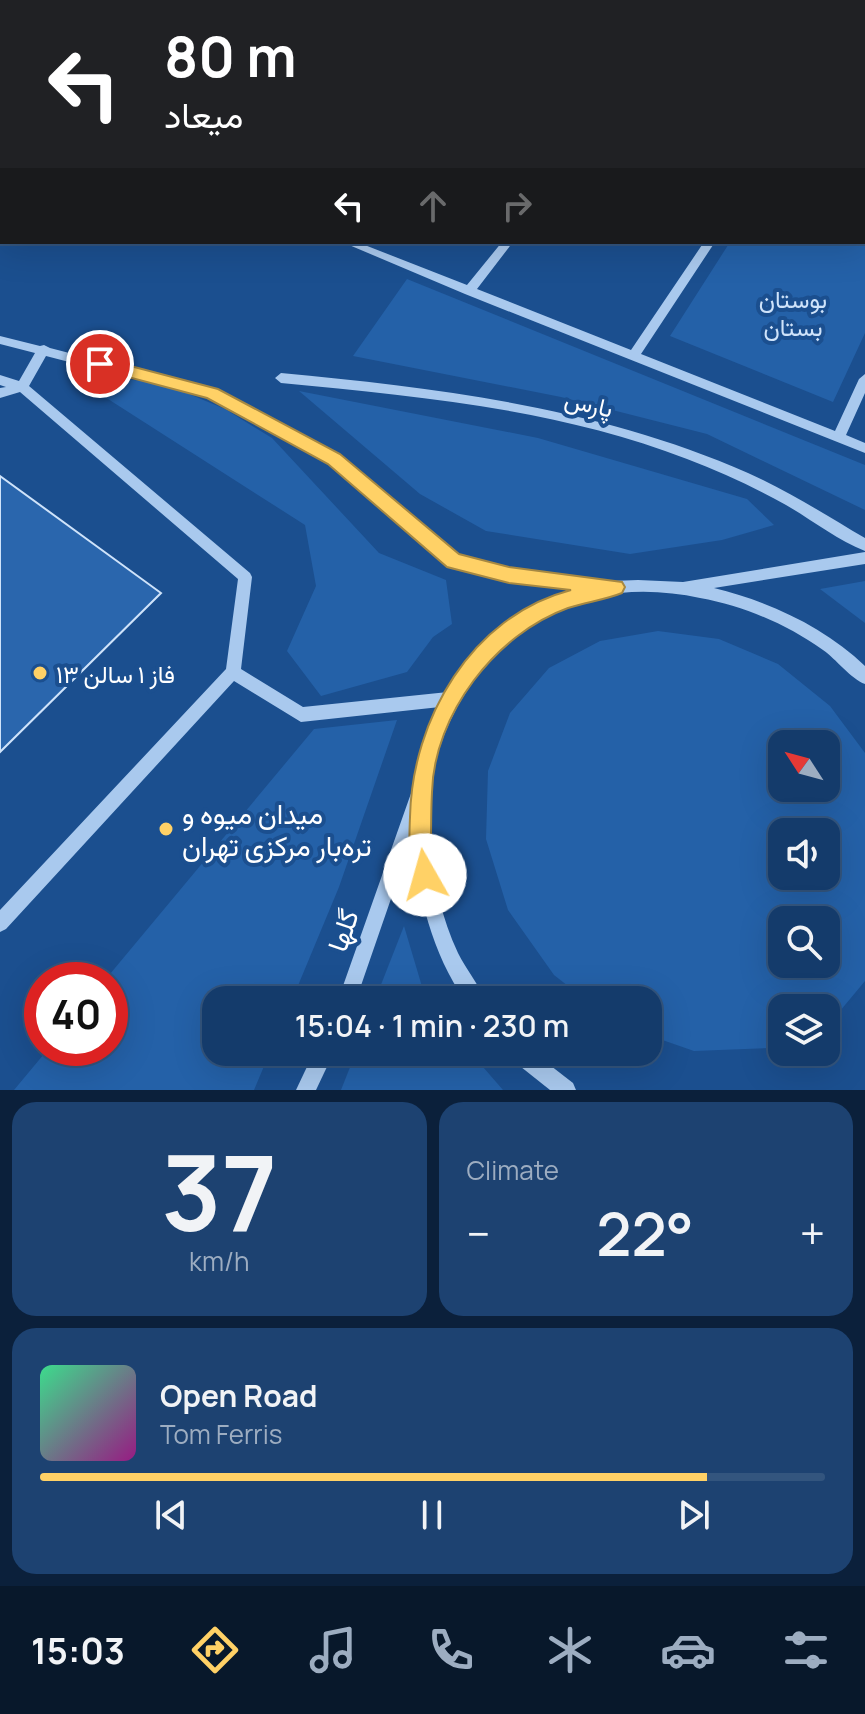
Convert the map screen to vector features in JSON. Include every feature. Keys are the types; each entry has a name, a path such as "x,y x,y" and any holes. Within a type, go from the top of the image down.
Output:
{"street":[{"path":"352,244 865,448"},
{"path":"469,291 506,244"},
{"path":"633,356 709,244"},
{"path":"0,340 212,394 334,459 454,561 509,575 615,587 681,587 865,558"},
{"path":"0,393 22,387 44,349"},
{"name":"پارس","path":"281,378 471,401 609,429 745,477 865,545"},
{"path":"838,438 865,379"},
{"path":"0,380 22,387 245,577 233,672 0,923"},
{"path":"467,986 435,921 420,852 421,787 431,740 450,699 475,663 515,627 563,601 615,587"},
{"path":"681,587 743,601 804,629 865,677"},
{"path":"233,672 301,715 450,699"},
{"name":"گلها","path":"352,986 421,787"},
{"path":"306,1090 317,1066"},
{"path":"536,1066 566,1090"}],"green space":[{"name":"بوستان بستان","path":"729,244 865,244 865,333 833,402 670,336"},
{"path":"407,279 865,465 865,510 707,434 561,397 353,356"},
{"path":"94,375 165,384 225,409 272,438 379,553 446,580 452,624 433,637 407,672 321,696 287,651 316,586 305,525 83,383"},
{"path":"299,391 538,438 747,499 774,525 722,540 630,554 486,531 420,494"},
{"path":"865,581 865,623 820,589"},
{"path":"658,631 719,639 778,664 830,706 865,753 865,981 840,1011 840,994 768,994 768,1048 694,1051 662,1040 662,986 568,986 554,975 508,910 486,839 488,771 510,713 549,668 600,641"},
{"path":"397,720 339,887 298,986 202,986 202,1066 264,1066 254,1090 14,1090 34,1066 128,1066 128,962 120,962 314,729"},
{"path":"404,926 422,986 380,986"},
{"path":"350,1066 482,1066 503,1090 341,1090"}],"building":[{"name":"فاز ۱ سالن ۱۳","path":"0,476 161,593 0,752"}],"place":[{"name":"فاز ۱ سالن ۱۳","path":"40,673"},
{"name":"میدان میوه و تره‌بار مرکزی تهران","path":"166,829"}],"route":[{"path":"100,364 212,394 334,459 454,561 509,575 615,587 563,601 515,627 475,663 450,699 431,740 421,787 420,852 425,875"}]}
